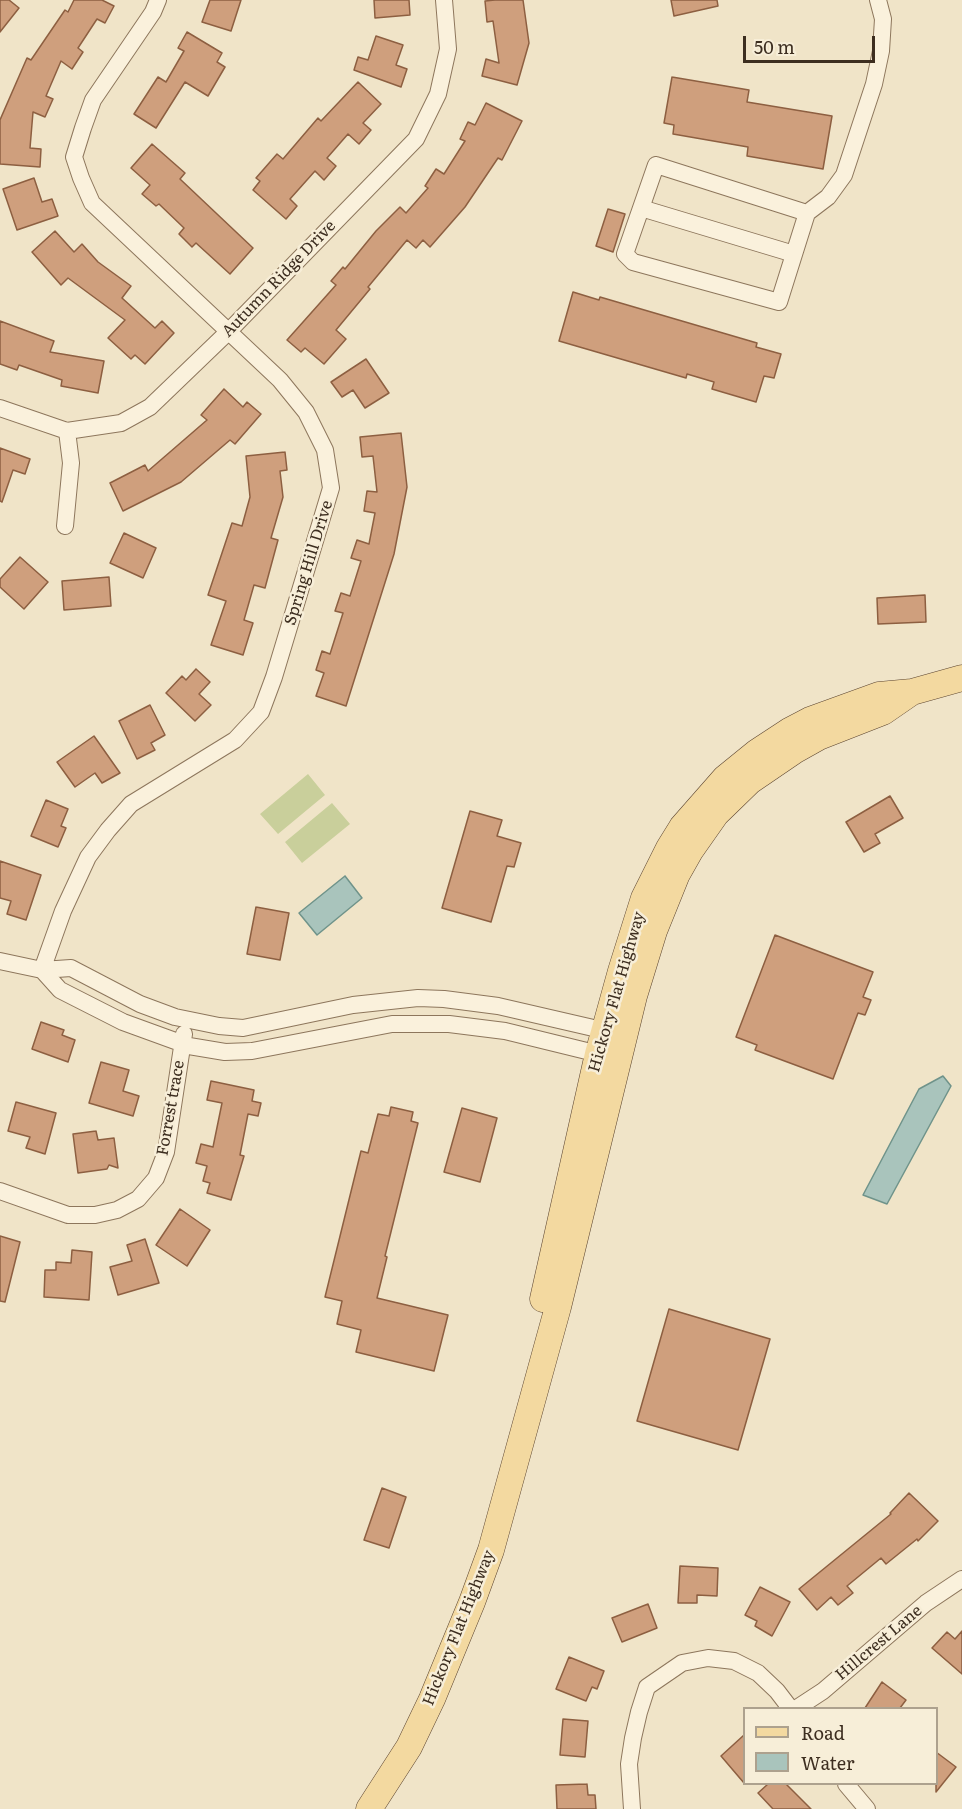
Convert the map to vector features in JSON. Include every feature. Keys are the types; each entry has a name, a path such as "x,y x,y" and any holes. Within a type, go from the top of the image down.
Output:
{"main road":[{"name":"Hickory Flat Highway","path":"369,1809 409,1747 432,1699 491,1550 558,1307 611,1045 664,902 690,851 716,814 750,781 794,751 839,728 883,712 912,692 962,678"}],"street":[{"name":"Spring Hill Drive","path":"42,970 68,900 88,857 108,830 131,804 236,740 261,712 274,677 331,488 325,450 306,412 280,380 92,202 74,157 93,100 153,12 158,0"},
{"name":"Autumn Ridge Drive","path":"0,408 67,431 121,423 150,407 228,332 417,139 438,94 448,49 444,0"},
{"path":"807,213 656,165 625,254 633,262 779,302 807,213 828,197 844,175 871,94 881,51 883,19 878,0"},
{"path":"641,208 794,254"},
{"path":"65,526 71,463 67,431"},
{"path":"0,961 42,970 71,968 140,1004 188,1019 243,1028 353,1005 398,999 435,999 498,1006 611,1045"},
{"path":"42,970 60,990 123,1022 182,1044 225,1052 252,1052 392,1024 449,1024 611,1045"},
{"name":"Forrest trace","path":"0,1191 68,1215 95,1215 117,1210 138,1199 156,1178 166,1152 182,1044 188,1019"},
{"name":"Hillcrest Lane","path":"799,1707 823,1691 926,1603 962,1579"},
{"path":"632,1809 629,1764 642,1703 648,1687 682,1663 708,1658 734,1661 758,1673 777,1691 789,1707"},
{"path":"847,1785 867,1809"}],"green space":[{"path":"308,774 325,795 278,834 260,814"},
{"path":"332,803 350,824 302,863 285,842"}],"water":[{"path":"345,876 362,898 317,935 299,913"},
{"path":"943,1076 951,1086 887,1204 863,1195 919,1089"}],"building":[{"path":"0,0 9,0 19,8 0,32"},
{"path":"74,0 102,0 114,6 105,23 97,19 78,48 83,52 72,69 61,61 46,96 53,99 45,117 33,112 30,148 41,149 40,167 0,164 0,120 27,58 31,60 65,10 68,12"},
{"path":"210,0 241,0 231,31 202,22"},
{"path":"374,0 409,0 410,15 375,18"},
{"path":"523,0 529,43 517,85 482,76 486,59 499,63 493,21 487,22 485,1"},
{"path":"671,0 717,0 718,6 674,16"},
{"path":"187,32 222,53 217,62 225,67 208,96 185,82 156,128 134,114 158,77 166,82 184,51 178,48"},
{"path":"376,36 403,45 396,65 407,69 401,87 354,70 358,57 368,60"},
{"path":"672,77 749,90 747,102 832,116 823,169 747,156 748,147 673,134 674,125 664,123"},
{"path":"358,82 381,104 363,123 371,130 359,144 348,134 327,158 336,166 324,180 315,171 290,199 297,206 286,219 253,190 260,181 256,178 277,154 283,159 318,118 321,121"},
{"path":"486,103 522,121 502,160 498,158 465,207 430,247 423,240 416,248 407,240 336,330 346,339 324,364 305,348 301,352 287,340 336,285 331,281 343,267 345,269 376,231 400,207 406,213 428,188 425,186 436,169 444,174 465,141 460,139 468,122 475,125"},
{"path":"152,144 185,173 180,179 253,248 230,274 196,243 192,247 179,234 184,228 159,204 156,206 142,194 150,185 131,168"},
{"path":"34,178 42,202 52,199 58,216 17,230 3,189"},
{"path":"608,209 625,214 613,252 596,246"},
{"path":"55,231 74,252 82,244 98,262 131,286 122,298 155,328 162,321 174,333 145,364 135,355 131,359 108,338 125,320 68,278 61,285 32,252"},
{"path":"573,292 599,300 600,297 757,343 756,347 781,354 774,378 764,376 756,402 712,389 714,382 687,374 686,378 559,341"},
{"path":"0,321 54,341 50,352 104,361 98,393 61,386 62,380 19,365 17,370 0,364"},
{"path":"366,359 389,393 365,408 353,390 342,397 331,382"},
{"path":"224,389 243,407 247,402 261,414 235,444 230,440 181,482 123,511 110,483 145,465 148,471 207,420 201,415"},
{"path":"401,433 407,487 394,554 346,706 316,696 324,673 316,670 322,651 330,654 343,613 335,611 341,593 350,596 361,561 351,558 357,540 369,544 375,513 364,511 367,491 377,492 373,456 362,457 360,437"},
{"path":"0,448 30,459 25,474 13,470 2,502 0,501"},
{"path":"285,452 287,470 280,471 283,497 271,538 278,540 265,588 254,585 244,620 253,623 243,655 211,645 226,601 208,595 232,523 242,526 250,497 246,456"},
{"path":"124,533 156,548 143,578 110,563"},
{"path":"20,557 48,582 24,609 0,587 0,579"},
{"path":"109,577 111,606 64,610 62,581"},
{"path":"925,595 926,622 878,624 877,598"},
{"path":"196,669 210,682 199,694 211,705 195,721 166,693 182,676 186,680"},
{"path":"150,705 165,735 151,743 155,750 137,759 119,721"},
{"path":"94,736 120,773 102,783 95,773 75,787 57,762"},
{"path":"890,796 903,818 875,834 880,843 864,852 846,822"},
{"path":"46,800 68,809 61,826 66,828 58,847 31,836"},
{"path":"470,811 502,820 497,836 521,843 514,867 507,866 491,922 442,908"},
{"path":"0,861 41,875 26,920 7,914 11,901 0,898"},
{"path":"256,907 289,913 280,960 247,954"},
{"path":"775,935 873,972 863,997 871,1000 865,1015 858,1013 833,1079 755,1050 757,1045 736,1037"},
{"path":"41,1022 64,1030 62,1035 75,1040 68,1062 32,1049"},
{"path":"101,1062 129,1070 123,1091 139,1096 133,1116 89,1103"},
{"path":"211,1081 254,1090 252,1101 261,1103 258,1116 248,1114 240,1155 244,1156 231,1200 207,1193 210,1183 203,1181 207,1166 196,1163 201,1144 213,1147 222,1103 207,1100"},
{"path":"16,1102 56,1113 45,1154 26,1148 30,1137 8,1131"},
{"path":"391,1107 413,1112 411,1121 418,1123 377,1298 448,1315 434,1371 356,1352 361,1330 337,1324 342,1301 325,1297 361,1151 368,1153 378,1114 389,1116"},
{"path":"462,1108 497,1118 480,1182 444,1172"},
{"path":"96,1131 98,1140 114,1138 118,1168 109,1165 107,1169 78,1173 73,1134"},
{"path":"180,1209 210,1230 187,1266 156,1245"},
{"path":"0,1236 20,1242 5,1302 0,1301"},
{"path":"145,1239 159,1283 118,1295 110,1267 132,1261 127,1245"},
{"path":"72,1250 92,1252 89,1300 44,1297 45,1270 56,1270 56,1262 71,1263"},
{"path":"669,1309 770,1339 738,1450 637,1421"},
{"path":"382,1488 406,1497 389,1548 364,1540"},
{"path":"909,1493 938,1521 918,1541 917,1539 886,1564 881,1558 847,1586 853,1593 838,1605 831,1597 817,1610 799,1589 891,1514"},
{"path":"680,1566 718,1568 717,1596 697,1595 697,1603 678,1603"},
{"path":"760,1587 790,1602 772,1636 755,1626 757,1621 745,1615"},
{"path":"648,1604 657,1628 622,1642 612,1618"},
{"path":"962,1631 962,1674 932,1648 947,1632 955,1639"},
{"path":"569,1657 604,1671 597,1689 592,1687 586,1701 556,1689"},
{"path":"882,1682 906,1700 901,1707 866,1707"},
{"path":"563,1719 588,1721 585,1757 560,1755"},
{"path":"743,1736 743,1782 721,1756"},
{"path":"938,1754 956,1767 936,1792 936,1785 938,1785"},
{"path":"587,1784 588,1795 595,1795 596,1809 557,1809 556,1785"},
{"path":"767,1785 787,1785 811,1809 773,1809 758,1793"}]}
